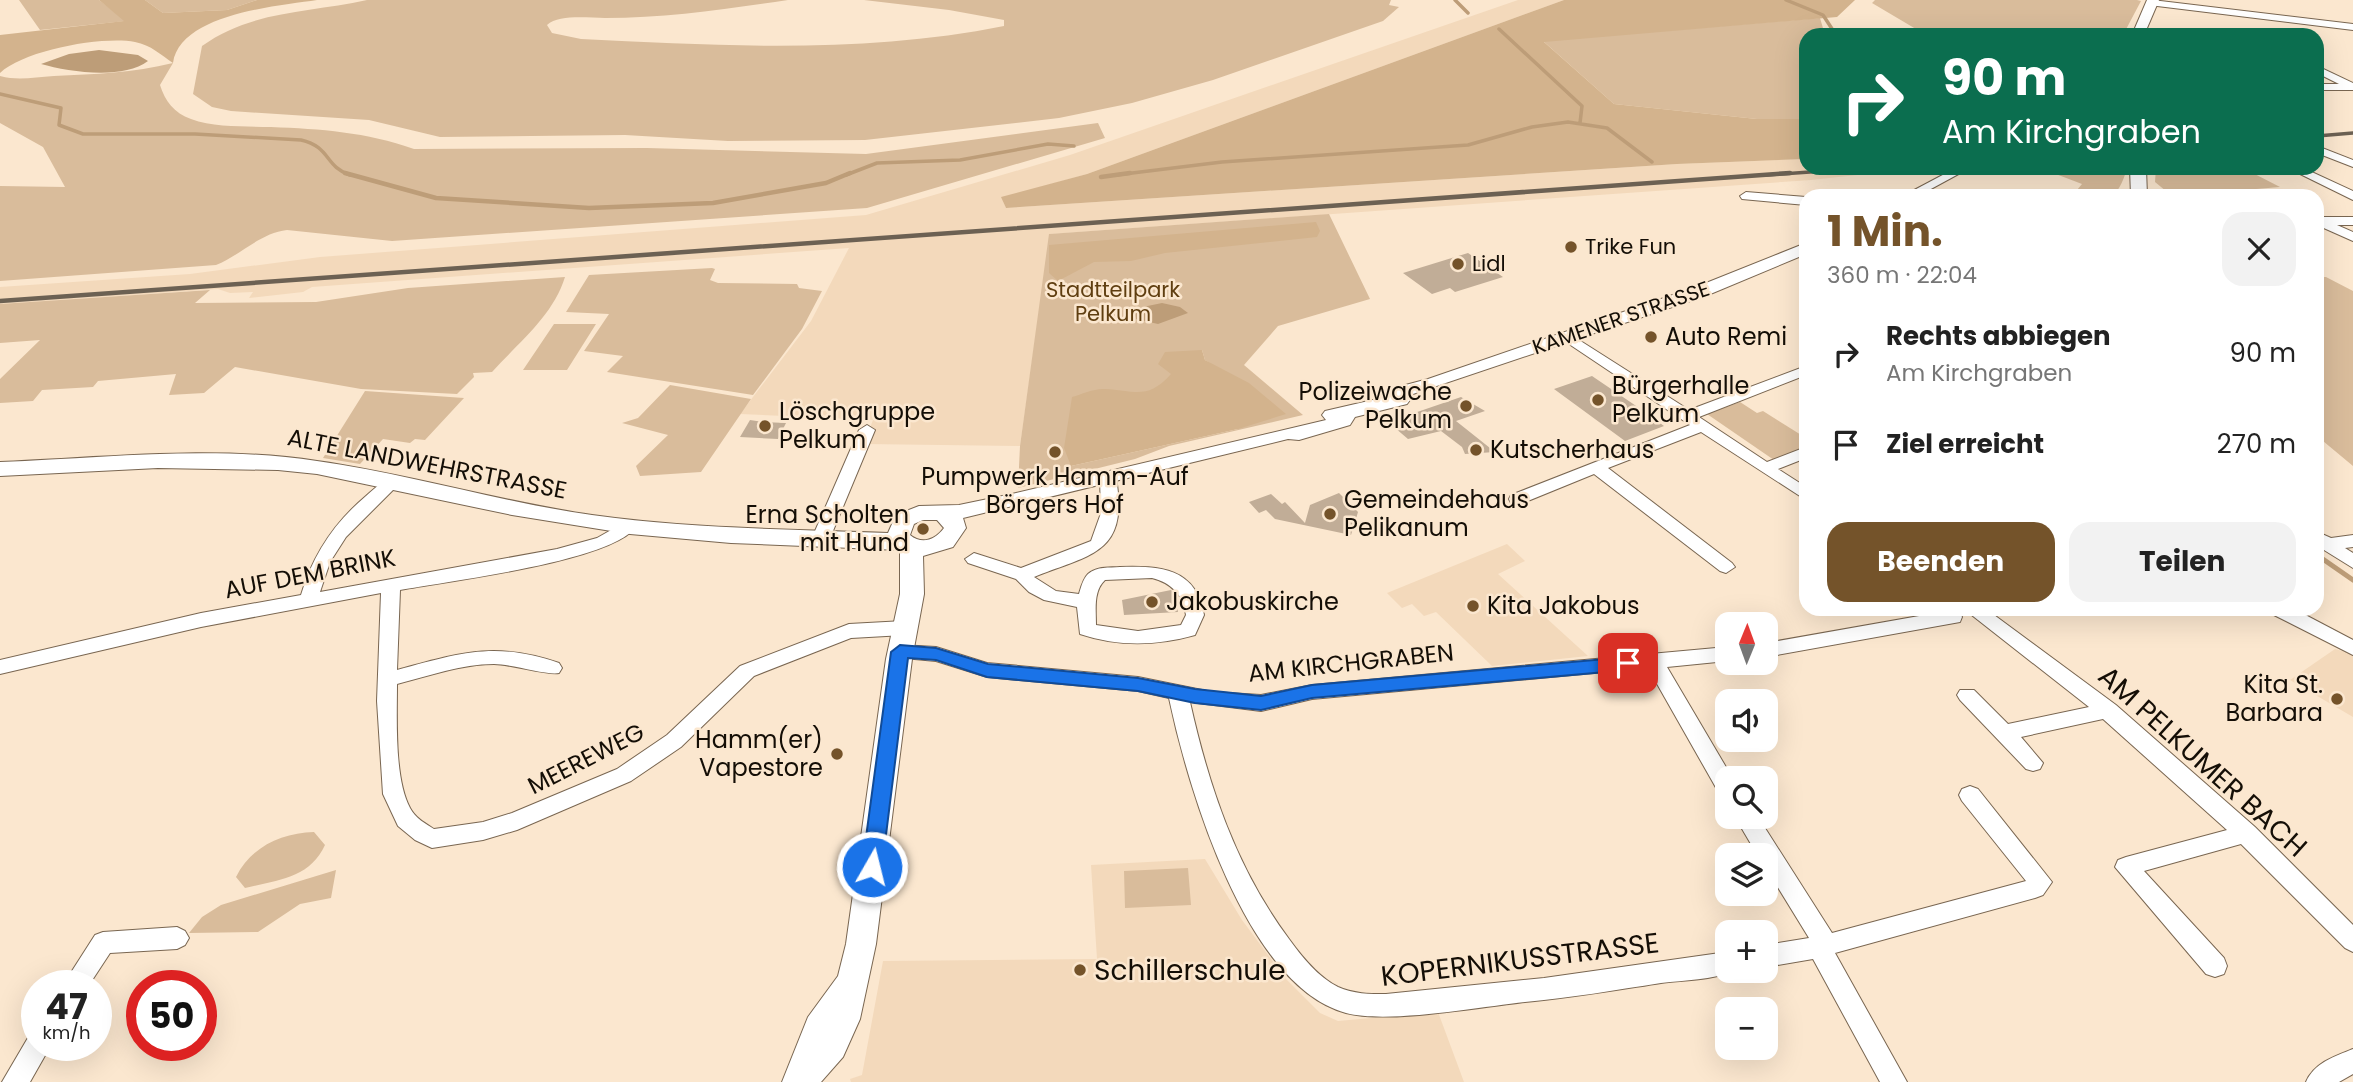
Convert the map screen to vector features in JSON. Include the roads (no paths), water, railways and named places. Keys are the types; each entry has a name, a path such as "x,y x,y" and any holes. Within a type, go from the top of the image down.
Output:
{"main road":[{"path":"2141,28 2153,1"},
{"name":"KAMENER STRASSE","path":"949,521 1012,501 1288,433 1299,434 1343,421 1346,415 1386,401 1397,401 1426,392 1435,383 1702,291 1799,251"},
{"name":"ALTE LANDWEHRSTRASSE","path":"0,470 239,461 317,467 627,527 727,537 904,538 936,546"},
{"path":"802,1077 814,1041 828,1012 850,981 863,931 902,640 912,594 936,546 948,540 949,521 919,513 904,538 912,594"}],"street":[{"path":"2153,1 2353,27"},
{"path":"2280,18 2287,28"},
{"path":"2324,73 2351,87"},
{"path":"2324,87 2351,87"},
{"path":"2324,152 2353,164"},
{"path":"1923,189 1950,175"},
{"path":"2309,175 2353,196"},
{"path":"1746,196 1799,200"},
{"path":"2324,221 2353,220"},
{"path":"2324,224 2353,237"},
{"path":"1569,337 1799,490"},
{"path":"1688,416 1799,373"},
{"path":"1517,499 1703,426"},
{"path":"832,537 867,430"},
{"path":"1768,467 1799,455"},
{"path":"1596,467 1726,567"},
{"path":"1021,575 1088,549 1104,537 1111,493 1108,478"},
{"path":"309,600 315,573 337,533 393,482"},
{"name":"AUF DEM BRINK","path":"0,667 201,620 574,551 603,542 627,527"},
{"path":"2324,541 2353,541"},
{"path":"2324,544 2353,562"},
{"path":"1088,549 1101,575"},
{"path":"974,559 1021,575 1031,587 1055,598 1086,601"},
{"path":"1152,572 1174,579 1189,594 1194,605 1192,624 1188,630 1177,633 1124,636 1099,634 1087,629 1086,601 1093,580 1101,575 1152,572"},
{"name":"MEEREWEG","path":"391,584 389,679 395,798 400,811 415,828 432,839 445,839 517,821 624,775 674,741 747,671 849,631 902,640"},
{"path":"1778,648 1947,616"},
{"name":"AM PELKUMER BACH","path":"1968,616 2109,710 2247,833 2353,940"},
{"path":"2292,616 2353,648"},
{"name":"AM KIRCHGRABEN","path":"902,640 987,670 1138,684 1178,694 1261,703 1312,692 1715,655"},
{"path":"389,679 490,655 528,658 552,668"},
{"path":"1654,661 1715,766"},
{"name":"KOPERNIKUSSTRASSE","path":"1178,694 1199,786 1231,866 1283,952 1325,993 1361,1006 1386,1005 1544,989 1715,965"},
{"path":"1967,695 2034,763"},
{"path":"2005,733 2109,710"},
{"path":"1778,954 1822,946 2024,891 2041,882 1970,795"},
{"path":"1753,829 1822,946 1894,1082"},
{"path":"2216,965 2126,867 2247,833"},
{"path":"85,970 103,943 177,938"},
{"path":"15,1082 28,1061"},
{"path":"2319,1082 2335,1069 2353,1062"}],"waterway":[{"path":"1455,0 1468,13"},
{"path":"1786,0 1823,15 1831,28"},
{"path":"1499,29 1582,106 1580,123"},
{"path":"0,94 61,108 59,125 83,134 195,134 301,140 318,147 336,167 347,174"},
{"path":"1116,175 1222,162 1468,145 1532,127 1568,122 1607,128 1652,162"},
{"path":"846,175 877,163 960,160 1048,144 1074,146"},
{"path":"347,174 436,198 589,208 713,203 826,183 850,173"},
{"path":"1101,177 1130,173"},
{"path":"2324,560 2353,580"}],"railway":[{"path":"2324,135 2353,133"},
{"path":"0,301 1790,173"},
{"path":"1766,175 1799,173"}],"place":[{"name":"Trike Fun","path":"1571,247"},
{"name":"Lidl","path":"1458,264"},
{"name":"Auto Remi","path":"1651,337"},
{"name":"Bürgerhalle Pelkum","path":"1598,400"},
{"name":"Polizeiwache Pelkum","path":"1466,406"},
{"name":"Löschgruppe Pelkum","path":"765,426"},
{"name":"Kutscherhaus","path":"1476,450"},
{"name":"Pumpwerk Hamm-Auf Börgers Hof","path":"1055,452"},
{"name":"Gemeindehaus Pelikanum","path":"1330,514"},
{"name":"Erna Scholten mit Hund","path":"923,529"},
{"name":"Jakobuskirche","path":"1152,602"},
{"name":"Kita Jakobus","path":"1473,606"},
{"name":"Kita St. Barbara","path":"2337,699"},
{"name":"Hamm(er) Vapestore","path":"837,754"},
{"name":"Schillerschule","path":"1080,970"}],"park label":[{"name":"Stadtteilpark Pelkum","path":"1113,302"}]}
